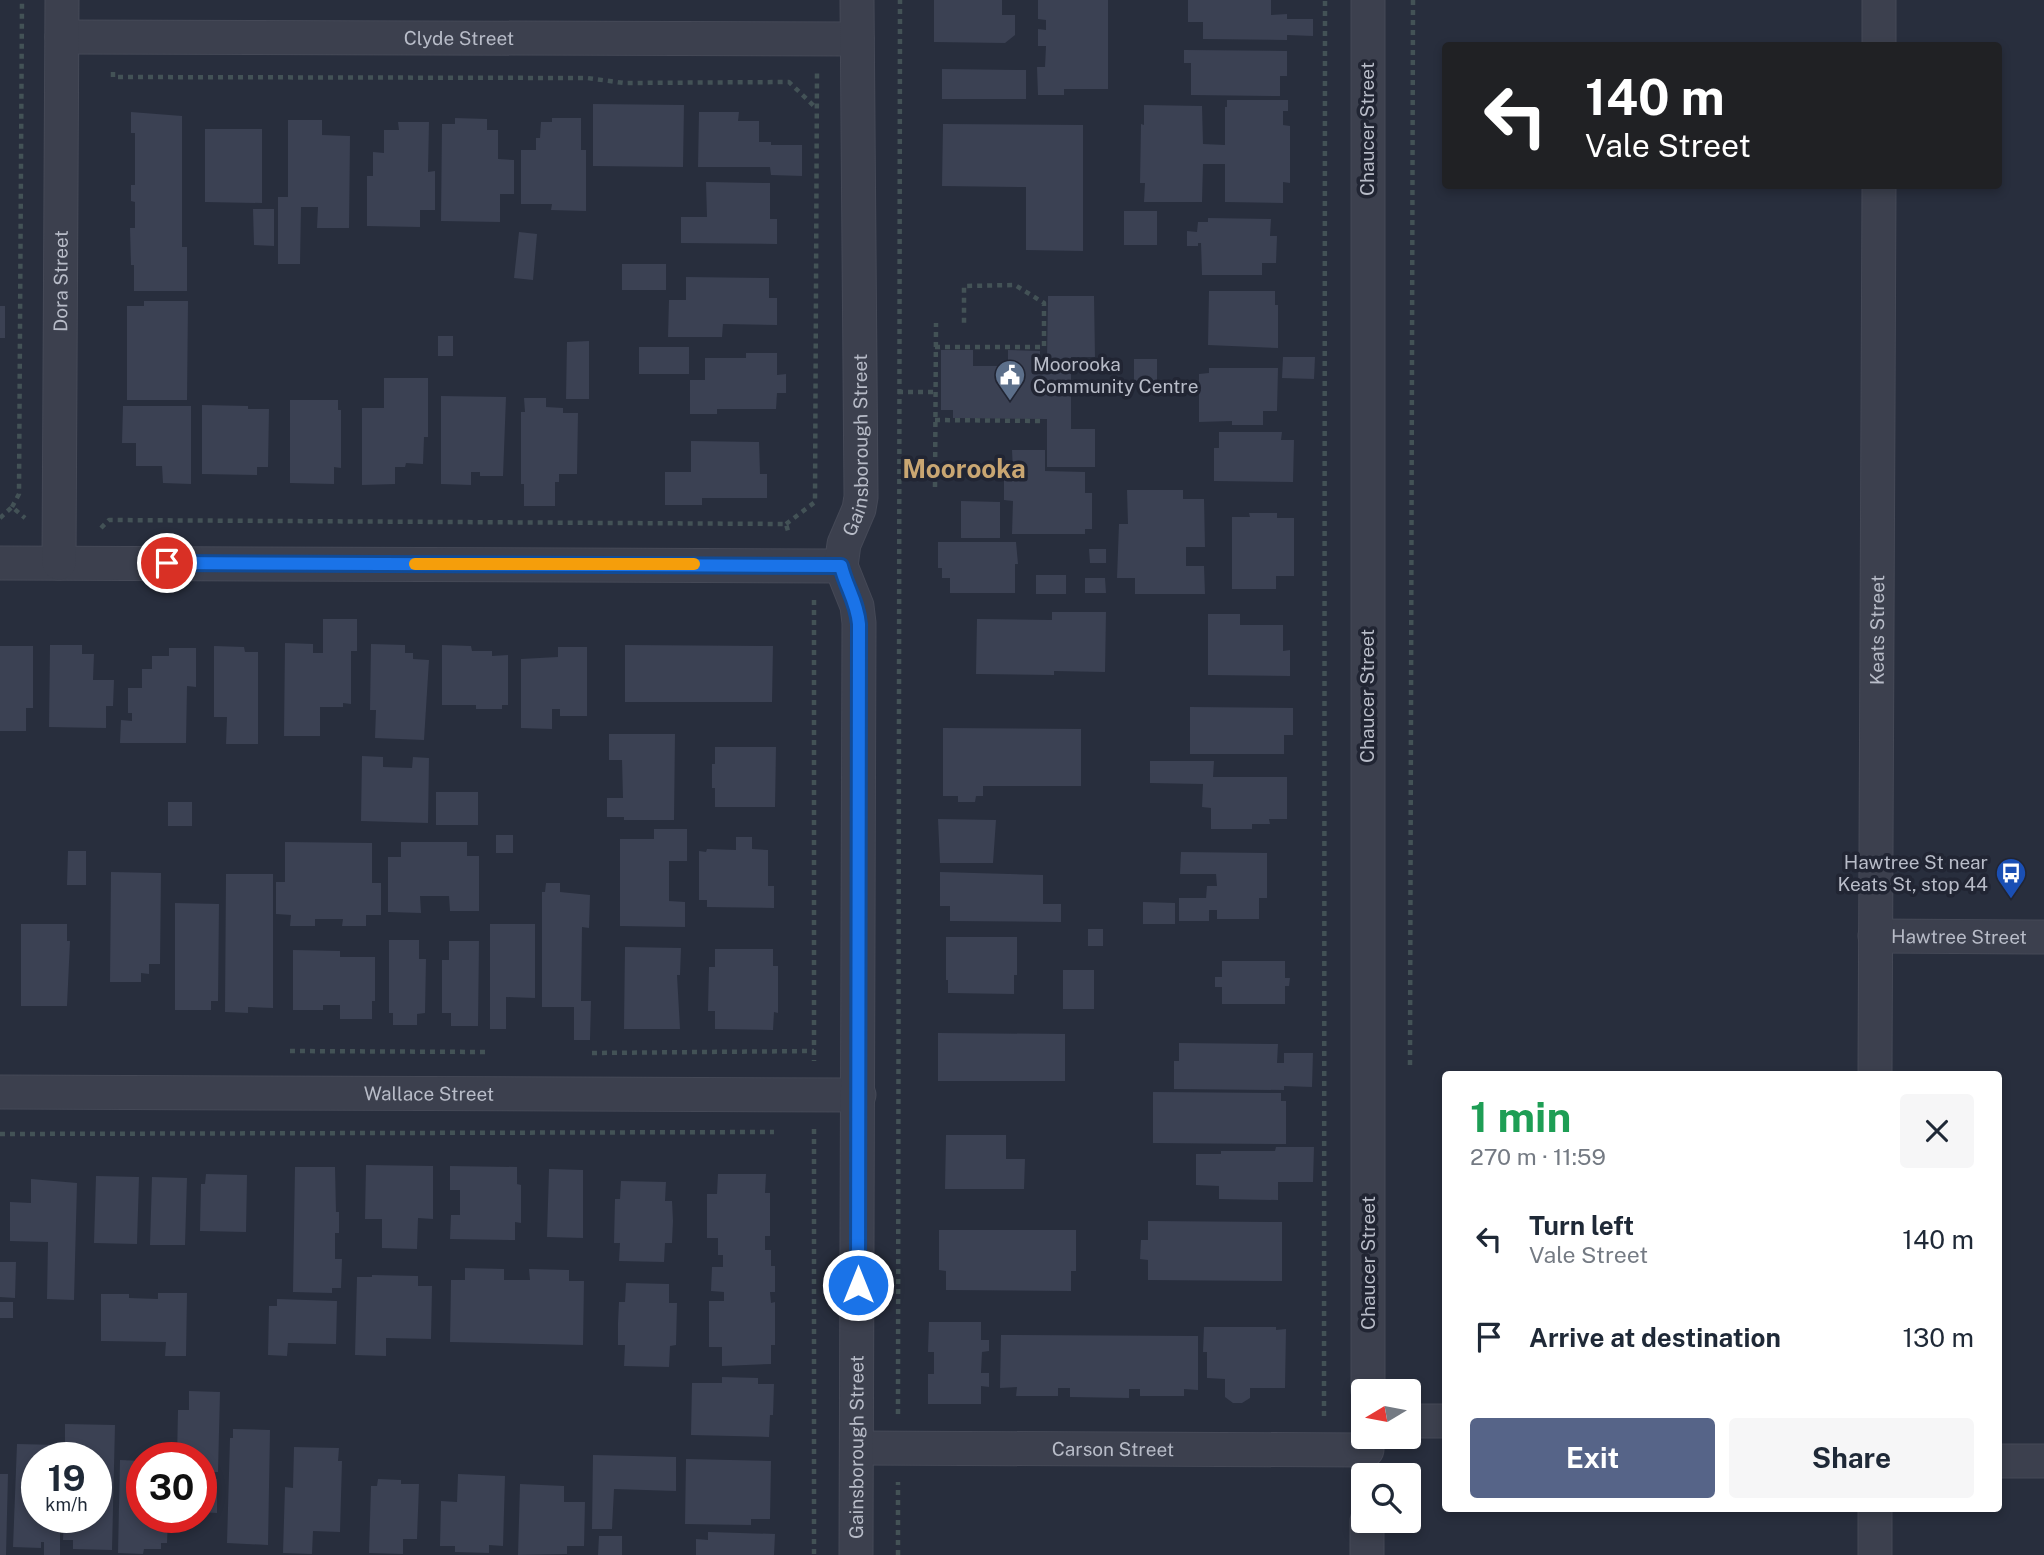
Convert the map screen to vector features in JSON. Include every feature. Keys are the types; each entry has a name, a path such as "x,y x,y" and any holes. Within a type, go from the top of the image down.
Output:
{"street":[{"name":"Dora Street","path":"59,563 62,0"},
{"name":"Gainsborough Street","path":"856,1555 859,624 857,606 841,566 844,544 859,509 861,497 857,0"},
{"name":"Chaucer Street","path":"1367,0 1368,1379"},
{"path":"1879,0 1879,42"},
{"name":"Clyde Street","path":"62,37 857,39"},
{"name":"Keats Street","path":"1875,1071 1879,189"},
{"path":"0,563 841,566"},
{"name":"Hawtree Street","path":"1875,936 2044,937"},
{"name":"Wallace Street","path":"0,1092 859,1094"},
{"path":"1421,1421 1442,1421"},
{"name":"Carson Street","path":"858,1448 1322,1449 1368,1454"},
{"path":"2002,1461 2044,1461"},
{"path":"1875,1512 1875,1555"},
{"path":"1367,1533 1367,1555"}],"path":[{"path":"0,518 12,507 19,494 22,0"},
{"path":"898,1419 900,0"},
{"path":"1322,1449 1325,0"},
{"path":"1410,1065 1413,0"},
{"path":"114,68 113,77 587,78 624,83 789,82 817,108"},
{"path":"98,531 110,520 786,524 815,502 817,82"},
{"path":"935,347 1044,347 1044,303 1015,285 964,286 964,323"},
{"path":"935,487 936,323"},
{"path":"892,392 935,392"},
{"path":"935,420 1042,421"},
{"path":"12,507 27,520"},
{"path":"786,524 789,533"},
{"path":"803,597 814,600 814,1073"},
{"path":"290,1051 485,1052"},
{"path":"592,1053 814,1051"},
{"path":"814,1123 814,1555"},
{"path":"0,1134 787,1132"},
{"path":"800,1132 814,1132"},
{"path":"898,1478 898,1555"}],"building":[{"path":"934,0 1002,0 1002,15 1015,15 1015,35 1005,43 934,42"},
{"path":"1038,0 1108,0 1108,89 1064,89 1064,95 1038,95 1037,67 1045,67 1046,46 1038,46 1038,29 1046,30 1046,20 1038,19"},
{"path":"1188,0 1271,0 1271,15 1287,14 1287,19 1313,19 1313,36 1287,35 1287,40 1203,39 1203,22 1188,22"},
{"path":"1184,50 1287,51 1287,76 1280,76 1280,96 1191,95 1191,63 1184,63"},
{"path":"942,69 1026,70 1026,99 942,99"},
{"path":"1227,100 1288,100 1288,111 1283,111 1283,125 1290,126 1290,183 1283,182 1283,203 1225,202 1225,164 1203,164 1202,202 1144,202 1145,183 1140,183 1144,105 1202,106 1203,144 1225,145"},
{"path":"593,104 684,105 683,167 593,166"},
{"path":"131,112 182,116 182,247 187,247 187,291 134,291 130,228 135,228 135,202 131,201 131,185 135,185 135,133 131,133"},
{"path":"699,112 739,112 738,121 759,121 759,142 771,142 771,145 802,145 802,176 771,175 770,167 698,167"},
{"path":"455,118 487,119 487,130 498,130 498,159 514,160 514,194 500,194 500,222 441,221 442,124 455,124"},
{"path":"552,118 581,118 581,150 586,150 586,211 551,210 552,204 521,204 521,150 536,150 536,138 540,138 541,122 552,122"},
{"path":"288,120 322,120 322,135 350,136 349,228 317,228 318,207 301,207 300,264 278,264 278,197 288,197"},
{"path":"398,122 429,122 428,172 435,171 435,210 420,210 420,227 367,226 367,176 373,176 373,152 384,153 384,130 399,130"},
{"path":"943,124 1083,125 1083,251 1026,250 1026,187 942,186"},
{"path":"205,129 262,129 262,203 205,202"},
{"path":"706,182 770,183 770,219 777,219 777,244 681,243 681,217 707,217"},
{"path":"253,209 274,209 274,246 254,245"},
{"path":"1124,211 1157,211 1157,245 1124,245"},
{"path":"1208,218 1271,219 1270,236 1277,236 1276,263 1262,263 1262,275 1202,275 1201,243 1198,243 1198,246 1187,246 1187,231 1197,232 1198,222 1208,222"},
{"path":"519,232 537,234 533,280 514,278"},
{"path":"622,264 666,264 666,290 622,290"},
{"path":"686,277 769,278 769,298 777,298 777,325 723,324 722,337 668,337 669,300 686,300"},
{"path":"1209,291 1275,291 1275,305 1278,305 1278,348 1208,345"},
{"path":"1048,296 1094,296 1095,357 1071,357 1071,429 1095,429 1095,467 1047,467 1047,419 953,418 953,410 941,410 941,350 973,350 973,366 1008,366 1008,350 1040,351 1040,361 1047,360"},
{"path":"144,301 188,301 187,400 127,400 127,306 144,306"},
{"path":"0,306 5,306 5,338 0,338"},
{"path":"438,336 453,336 453,356 438,356"},
{"path":"589,341 589,399 566,399 567,342"},
{"path":"639,347 689,347 689,374 639,374"},
{"path":"746,353 777,353 777,375 786,374 786,393 777,393 776,409 717,409 717,414 690,414 690,380 705,380 705,358 746,358"},
{"path":"1283,357 1315,357 1314,379 1282,378"},
{"path":"1134,359 1157,359 1157,382 1134,382"},
{"path":"1209,368 1278,368 1277,411 1263,411 1263,425 1232,425 1232,421 1199,422 1199,374 1209,373"},
{"path":"384,378 428,378 428,437 424,437 423,464 406,463 405,467 395,467 395,484 362,485 362,408 384,408"},
{"path":"441,396 506,397 503,476 480,476 480,472 471,472 471,485 441,484"},
{"path":"524,398 546,398 546,407 563,408 563,413 578,413 577,474 559,474 559,482 555,482 555,506 524,506 524,484 521,484 521,412 525,412"},
{"path":"290,400 338,400 338,410 341,410 341,468 334,467 334,484 290,483"},
{"path":"202,405 269,409 268,467 257,467 257,475 202,474"},
{"path":"123,406 191,406 191,484 163,483 162,466 136,466 136,443 122,443"},
{"path":"1219,432 1282,432 1281,440 1294,440 1293,482 1214,481 1214,448 1219,448"},
{"path":"691,441 759,442 760,474 767,474 767,498 702,498 702,505 665,505 665,472 691,472"},
{"path":"1012,450 1045,450 1045,471 1085,472 1085,493 1092,493 1092,529 1085,529 1085,534 1012,534 1013,501 1004,500 1004,471 1013,471"},
{"path":"1127,490 1183,490 1183,499 1204,499 1205,547 1186,547 1186,566 1204,566 1205,594 1135,594 1135,578 1117,578 1119,524 1128,524"},
{"path":"961,501 1000,502 1000,538 961,538"},
{"path":"1249,513 1277,513 1277,518 1294,518 1294,576 1276,576 1276,589 1232,589 1232,517 1250,517"},
{"path":"938,542 1016,542 1018,564 1015,564 1015,593 950,593 950,578 942,578 942,568 938,568"},
{"path":"1089,549 1106,549 1106,563 1090,563"},
{"path":"1036,575 1066,575 1066,594 1036,594"},
{"path":"1085,578 1105,578 1106,593 1085,593"},
{"path":"1052,612 1106,612 1105,672 1054,671 1054,675 976,674 977,619 1052,620"},
{"path":"1208,614 1240,614 1240,625 1283,625 1283,651 1290,650 1290,676 1208,675"},
{"path":"323,619 357,619 357,651 351,651 351,704 343,703 343,707 320,707 320,736 284,736 285,643 313,644 313,653 323,653"},
{"path":"371,644 405,645 405,653 413,653 413,659 429,660 424,740 375,738 376,710 370,710"},
{"path":"50,645 82,645 82,654 94,654 93,680 114,680 113,706 106,706 106,728 49,727"},
{"path":"442,645 471,646 472,651 492,651 492,656 508,655 508,705 502,705 502,709 476,709 476,705 442,705"},
{"path":"625,645 773,646 772,702 625,702"},
{"path":"0,646 33,646 33,708 26,708 26,731 0,731"},
{"path":"214,646 244,647 245,652 258,652 258,744 226,744 227,717 214,717"},
{"path":"558,647 587,647 587,716 560,716 560,709 552,709 552,729 521,728 521,659 558,657"},
{"path":"169,648 196,648 196,687 187,686 186,743 120,743 121,720 132,721 132,713 128,713 128,688 142,688 142,669 152,669 152,656 169,656"},
{"path":"1190,707 1293,708 1293,735 1284,735 1284,754 1190,754"},
{"path":"943,728 1081,729 1081,786 983,786 983,796 976,796 975,802 958,802 958,796 943,796"},
{"path":"609,734 675,734 674,820 624,820 624,817 607,817 607,798 623,798 622,760 609,760"},
{"path":"715,747 776,747 775,807 715,807 712,764 715,764"},
{"path":"362,756 383,757 383,767 412,768 413,757 429,758 428,823 361,821"},
{"path":"1150,761 1214,761 1213,777 1287,777 1287,819 1269,819 1270,824 1252,824 1252,829 1211,829 1211,808 1202,807 1203,784 1150,783"},
{"path":"436,792 478,792 478,825 436,825"},
{"path":"168,802 192,802 192,826 168,826"},
{"path":"938,819 996,820 993,863 940,863"},
{"path":"654,829 687,829 687,861 669,861 669,901 685,902 685,927 620,926 620,839 654,839"},
{"path":"496,835 513,835 513,853 496,853"},
{"path":"736,837 752,837 752,849 768,850 768,886 774,886 774,908 707,907 707,900 699,900 699,851 736,850"},
{"path":"285,842 372,843 372,883 381,883 381,915 366,915 366,926 342,926 343,919 315,919 315,926 290,926 291,915 276,914 276,882 285,882"},
{"path":"401,842 467,842 467,856 479,856 479,911 450,911 449,896 420,896 421,913 388,912 388,857 401,857"},
{"path":"68,851 86,851 86,885 67,885"},
{"path":"1181,852 1267,853 1267,898 1259,898 1259,919 1217,919 1217,910 1209,910 1209,921 1179,921 1179,898 1206,898 1207,886 1217,886 1216,874 1180,874"},
{"path":"111,872 161,873 160,964 149,964 149,974 141,973 141,982 110,982"},
{"path":"940,872 1043,875 1043,904 1061,904 1061,922 950,921 950,906 940,906"},
{"path":"226,874 273,874 273,1008 248,1007 248,1013 225,1012"},
{"path":"546,883 560,883 560,892 590,895 589,928 582,927 581,1001 591,1001 590,1040 574,1040 574,1007 542,1007 542,892 545,892"},
{"path":"1143,902 1175,903 1175,924 1143,924"},
{"path":"175,903 219,904 218,1001 211,1001 211,1010 175,1010"},
{"path":"21,924 67,924 67,941 70,941 67,1006 21,1006"},
{"path":"490,924 535,924 535,998 506,997 506,1029 490,1029"},
{"path":"1088,929 1103,929 1103,946 1088,946"},
{"path":"946,937 1017,937 1014,994 948,993"},
{"path":"389,940 419,940 419,959 426,959 425,1013 417,1014 417,1025 393,1025 393,1013 389,1013"},
{"path":"449,941 479,941 478,1026 451,1026 451,1013 442,1013 442,960 449,960"},
{"path":"625,947 681,948 680,975 677,975 680,1029 624,1029"},
{"path":"715,949 773,949 773,966 778,966 778,1013 774,1012 773,1030 715,1029 715,1011 708,1011 709,967 715,967"},
{"path":"293,950 340,951 340,957 375,957 375,1001 372,1001 372,1019 340,1019 340,1005 323,1005 323,1010 293,1010"},
{"path":"1222,961 1285,961 1285,978 1290,978 1289,986 1285,986 1285,1004 1222,1004 1222,987 1215,987 1215,977 1222,977"},
{"path":"1063,970 1094,970 1094,1009 1063,1009"},
{"path":"938,1033 1065,1034 1065,1081 938,1081"},
{"path":"1179,1043 1278,1044 1277,1063 1284,1063 1284,1053 1313,1053 1312,1087 1284,1086 1284,1090 1174,1089 1174,1061 1179,1061"},
{"path":"1153,1092 1281,1093 1281,1101 1286,1101 1286,1144 1153,1143"},
{"path":"946,1135 1006,1135 1006,1159 1025,1159 1024,1189 945,1189"},
{"path":"1276,1147 1314,1147 1313,1182 1278,1182 1278,1200 1219,1199 1219,1186 1196,1185 1196,1154 1275,1151"},
{"path":"366,1165 433,1166 433,1219 418,1218 417,1249 382,1248 382,1219 365,1219"},
{"path":"450,1166 517,1167 517,1184 521,1185 521,1223 515,1222 515,1240 450,1239 451,1215 460,1215 460,1190 450,1190"},
{"path":"295,1167 335,1167 339,1233 335,1233 335,1259 342,1259 341,1288 332,1288 332,1293 293,1292"},
{"path":"549,1169 583,1170 583,1238 547,1237"},
{"path":"206,1174 247,1175 246,1232 200,1231 201,1184 205,1184"},
{"path":"718,1174 766,1174 765,1193 770,1193 770,1236 765,1236 765,1250 771,1250 771,1266 775,1266 775,1292 770,1292 771,1303 775,1302 775,1345 771,1345 771,1364 722,1366 722,1347 709,1347 709,1301 724,1301 724,1292 711,1291 712,1267 723,1267 723,1255 718,1255 718,1238 707,1238 707,1194 717,1194"},
{"path":"96,1176 139,1177 137,1244 94,1243"},
{"path":"152,1177 187,1178 185,1245 150,1245"},
{"path":"31,1179 77,1183 74,1300 47,1299 48,1242 10,1241 10,1202 31,1203"},
{"path":"621,1181 666,1182 665,1201 672,1201 673,1221 672,1243 665,1243 664,1262 619,1261 620,1243 614,1243 615,1199 620,1199"},
{"path":"1148,1221 1282,1222 1282,1281 1148,1280 1148,1260 1140,1259 1141,1240 1148,1240"},
{"path":"939,1230 1076,1230 1076,1271 1071,1271 1071,1291 946,1290 946,1271 939,1270"},
{"path":"0,1262 16,1262 15,1298 0,1297"},
{"path":"465,1268 504,1269 504,1280 530,1280 529,1269 569,1270 569,1281 584,1281 583,1345 450,1342 451,1280 465,1280"},
{"path":"418,1276 418,1286 432,1286 431,1339 386,1338 386,1356 355,1355 357,1277"},
{"path":"626,1283 669,1284 669,1303 677,1303 676,1345 670,1346 669,1367 624,1366 625,1345 618,1345 618,1323 619,1302 625,1302"},
{"path":"158,1293 187,1293 186,1356 165,1356 166,1342 101,1341 101,1294 129,1294 129,1298 158,1299"},
{"path":"277,1299 337,1301 336,1344 288,1343 287,1356 268,1355 269,1306 277,1306"},
{"path":"0,1302 13,1302 13,1318 0,1318"},
{"path":"929,1322 981,1322 981,1340 989,1340 989,1351 982,1352 981,1373 989,1373 989,1387 981,1386 981,1404 928,1404 928,1374 934,1374 934,1352 928,1352"},
{"path":"1204,1327 1286,1329 1285,1388 1250,1388 1250,1398 1242,1403 1233,1403 1225,1397 1225,1379 1207,1378 1207,1352 1203,1352"},
{"path":"1001,1335 1198,1336 1198,1390 1184,1389 1184,1396 1140,1396 1140,1389 1129,1389 1129,1398 1070,1397 1070,1388 1058,1388 1058,1396 1016,1396 1017,1387 1000,1388"},
{"path":"722,1377 758,1378 758,1384 774,1384 769,1437 691,1435 692,1383 722,1383"},
{"path":"189,1391 220,1392 218,1472 217,1442 177,1442 178,1410 189,1410"},
{"path":"65,1424 115,1425 112,1550 73,1549 73,1540 63,1540 63,1533 112,1533 112,1442 65,1442"},
{"path":"233,1429 270,1430 268,1545 227,1543 230,1438 233,1438"},
{"path":"17,1444 21,1444 21,1533 60,1533 60,1555 44,1555 44,1542 41,1542 41,1548 13,1547"},
{"path":"294,1447 339,1448 338,1461 342,1461 340,1532 313,1531 312,1554 283,1553 285,1487 293,1488"},
{"path":"593,1455 676,1457 676,1491 614,1489 612,1529 592,1529"},
{"path":"686,1459 771,1461 770,1519 751,1519 751,1525 685,1524"},
{"path":"120,1460 126,1460 126,1533 167,1533 167,1543 161,1543 161,1549 144,1549 143,1554 118,1553"},
{"path":"0,1474 8,1474 6,1555 0,1555"},
{"path":"458,1474 505,1476 503,1546 489,1545 489,1553 455,1552 455,1546 440,1546 441,1501 457,1502"},
{"path":"378,1479 401,1480 401,1484 419,1484 417,1539 403,1539 403,1554 369,1553 371,1486 377,1486"},
{"path":"520,1484 564,1486 564,1502 585,1502 584,1546 567,1546 567,1554 518,1555"},
{"path":"708,1532 775,1534 774,1555 696,1555 696,1539 708,1540"},
{"path":"599,1536 622,1536 622,1555 598,1555"}],"slow traffic":[{"path":"415,564 694,564"}],"place":[{"name":"Moorooka Community Centre","path":"1010,402"},
{"name":"Hawtree St near Keats St, stop 44","path":"2011,900"}],"district":[{"name":"Moorooka","path":"964,468"}],"route":[{"path":"167,563 841,566 857,606 859,624 858,1285"}]}
